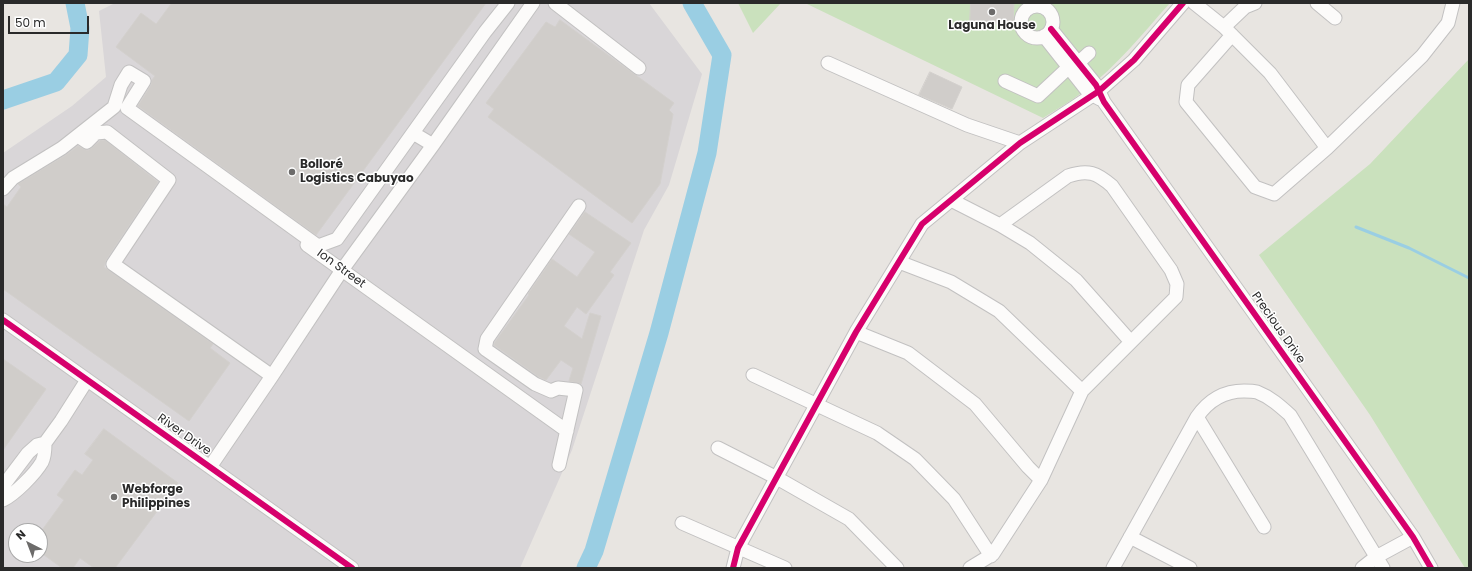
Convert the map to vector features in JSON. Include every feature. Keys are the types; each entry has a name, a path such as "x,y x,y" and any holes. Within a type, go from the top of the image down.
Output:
{"street":[{"path":"3,189 13,178 62,148 114,108 121,85 129,72 144,81 127,108 318,246 337,239 485,32 508,3"},
{"path":"210,467 342,270 433,145 533,3"},
{"path":"555,3 639,68"},
{"path":"733,568 738,548 856,332 922,224 1020,143 1099,96 1134,60 1183,3"},
{"path":"1194,3 1228,31 1270,73 1327,148"},
{"path":"1255,3 1245,7 1188,85 1186,102 1255,187 1274,194 1327,148 1422,56 1448,23 1453,3"},
{"path":"1317,3 1335,18"},
{"name":"Precious Drive","path":"1047,33 1074,65 1089,93 1099,96 1413,537 1431,568"},
{"path":"1005,81 1038,96 1089,53"},
{"path":"828,63 967,125 1020,143"},
{"name":"Ion Street","path":"114,108 567,431"},
{"path":"80,134 87,142 96,133 107,132 169,180 113,264 272,376"},
{"path":"413,132 433,145"},
{"path":"970,568 993,554 1041,480 1082,391 1176,297 1177,284 1171,270 1112,186 1102,178 1090,172 1079,172 1068,176 1000,225"},
{"path":"951,200 1000,225 1030,243 1076,280 1131,342"},
{"path":"559,465 576,390 558,388 551,391 535,384 485,349 487,339 579,206"},
{"path":"899,262 951,282 999,311 1082,391"},
{"name":"River Drive","path":"3,320 352,568"},
{"path":"856,332 908,353 975,404 1028,467 1041,480"},
{"path":"752,375 818,404 877,433 915,459 954,499 991,556"},
{"path":"3,500 13,495 42,462 45,443 61,421 86,380"},
{"path":"1113,568 1197,417 1214,399 1227,393 1241,391 1255,391 1268,397 1290,415 1380,562"},
{"path":"1197,417 1264,527"},
{"path":"3,488 28,453 37,445 45,443"},
{"path":"718,448 777,478 849,519 897,568"},
{"path":"682,523 785,568"},
{"path":"1130,537 1190,568"},
{"path":"1362,568 1380,562 1413,537"}],"shaded area":[{"path":"115,3 649,3 702,74 669,185 644,230 572,450 520,568 3,568 3,153 72,106 106,77 99,11"}],"green space":[{"path":"738,3 781,3 753,33"},
{"path":"805,3 1170,3 1108,71 1079,95 1043,118"},
{"path":"1469,59 1469,568 1465,568 1370,415 1259,255 1370,164"}],"building":[{"name":"Bolloré Logistics Cabuyao","path":"172,3 486,3 316,235 138,106 155,76 116,47 141,13 156,24"},
{"name":"Laguna House","path":"971,3 1014,3 1013,25 970,22"},
{"path":"560,20 674,103 669,110 673,114 660,184 632,223 488,117 494,109 486,103 546,22 555,27"},
{"path":"930,72 962,87 952,109 919,95"},
{"path":"105,140 158,182 106,260 104,267 213,344 210,348 230,363 189,421 3,289 3,204 7,207 21,187 18,184 78,146 89,150 100,141"},
{"path":"585,212 631,243 610,272 614,275 586,314 577,307 564,326 582,339 590,313 601,316 581,384 569,381 573,368 561,360 546,380 539,377 494,345 552,259 577,277 595,252 569,234"},
{"path":"3,359 46,389 3,450"},
{"name":"Webforge Philippines","path":"104,429 178,483 115,568 94,568 80,558 73,568 62,568 48,558 47,523 64,500 57,495 75,470 82,475 93,460 85,454"}],"waterway":[{"path":"3,100 56,82 78,55 80,28 75,3"},
{"path":"586,568 594,551 659,333 707,153 722,55 692,3"},
{"path":"1356,227 1409,248 1469,278"}],"cycle path":[{"path":"733,568 738,548 856,332 922,224 1020,143 1099,91 1134,60 1183,3"},
{"path":"1051,29 1096,85 1104,102 1413,537 1431,568"},
{"path":"3,320 352,568"}],"place":[{"name":"Laguna House","path":"992,12"},
{"name":"Bolloré Logistics Cabuyao","path":"292,172"},
{"name":"Webforge Philippines","path":"114,497"}]}
